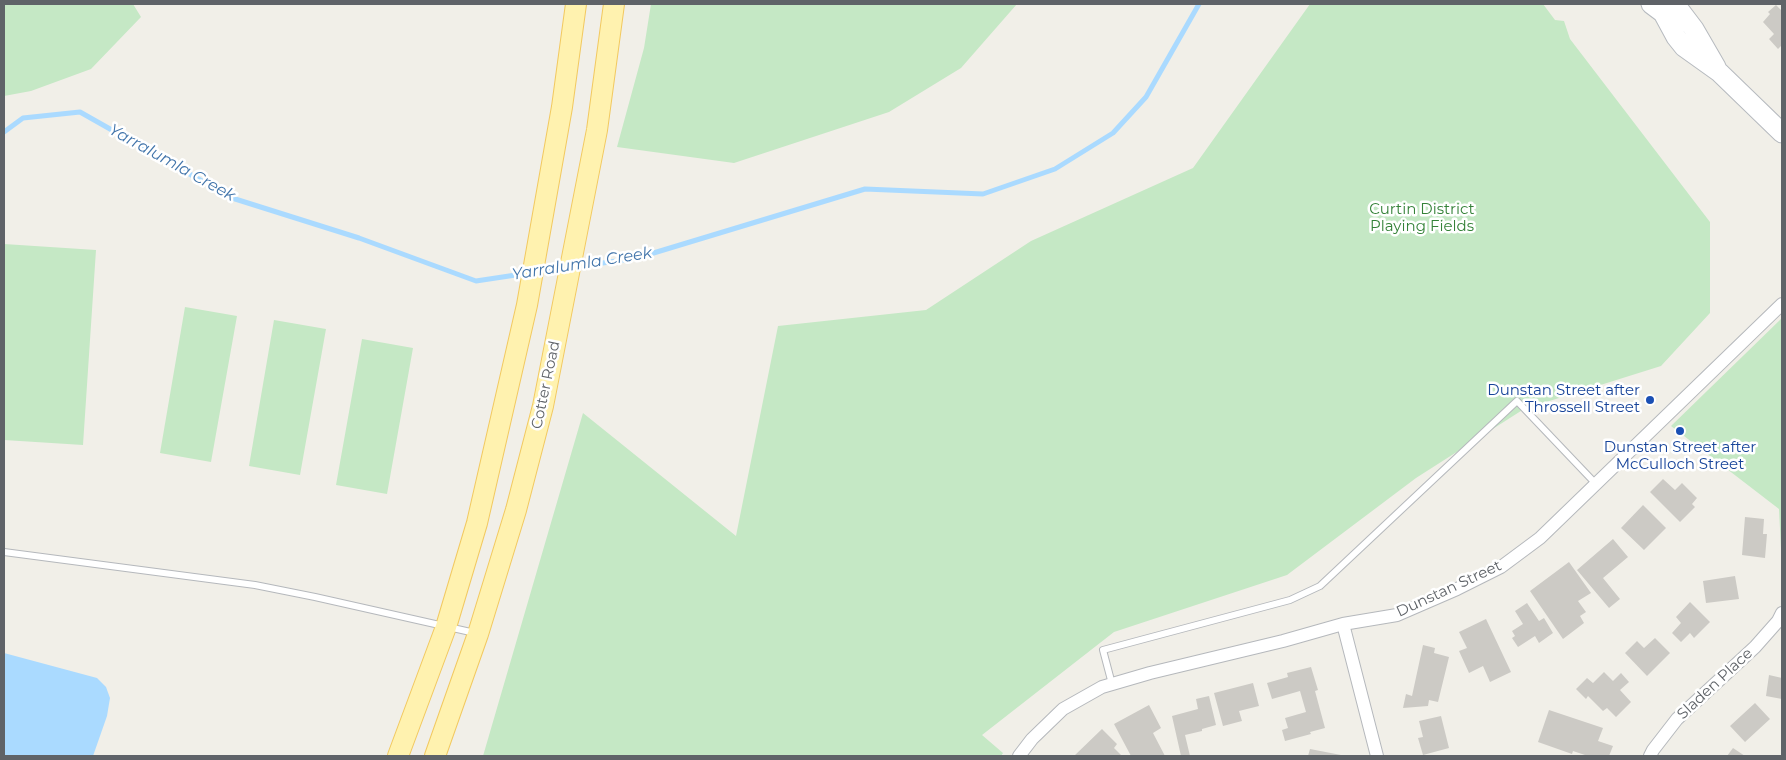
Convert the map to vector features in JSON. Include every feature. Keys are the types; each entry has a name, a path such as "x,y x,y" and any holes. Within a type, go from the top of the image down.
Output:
{"main road":[{"path":"398,756 446,628 477,523 527,305 562,107 576,4"},
{"name":"Cotter Road","path":"436,756 478,634 516,510 540,416 598,130 614,4"},
{"path":"1651,4 1663,14 1684,47 1719,72 1782,133"},
{"path":"1675,4 1694,29 1719,72"}],"street":[{"name":"Dunstan Street","path":"1019,756 1032,739 1063,709 1102,687 1343,624 1397,614 1457,589 1501,567 1540,538 1597,485 1782,304"},
{"name":"Sladen Place","path":"1650,756 1677,719 1755,647 1778,621 1782,613"},
{"path":"1343,624 1377,756"}],"lane":[{"path":"1112,684 1103,650 1290,600 1320,586 1517,401 1597,485"},
{"path":"4,552 255,586 432,622 446,628 478,634"}],"green space":[{"path":"4,4 133,4 141,17 91,69 31,91 4,96"},
{"path":"651,4 1017,4 961,68 889,112 734,163 617,147 644,48"},
{"name":"Curtin District Playing Fields","path":"1310,4 1543,4 1555,20 1564,21 1570,39 1710,222 1710,313 1661,366 1524,409 1416,478 1287,575 1114,632 982,735 1003,753 1001,756 483,756 583,413 736,536 778,326 926,310 1031,241 1193,168"},
{"path":"4,244 96,250 83,445 4,440"},
{"path":"185,307 237,316 211,462 160,453"},
{"path":"1782,318 1782,569 1779,509 1671,426"},
{"path":"274,320 326,329 300,475 249,466"},
{"path":"362,339 413,348 387,494 336,485"}],"water":[{"path":"4,653 97,678 106,687 110,698 107,716 93,756 4,756"}],"building":[{"path":"1776,5 1782,11 1782,45 1778,49 1769,39 1774,34 1763,22 1770,14 1768,12"},
{"path":"1663,479 1675,490 1682,483 1697,498 1692,504 1695,507 1680,522 1650,492"},
{"path":"1643,505 1666,528 1644,550 1621,528"},
{"path":"1745,517 1764,519 1763,534 1767,534 1765,558 1742,555"},
{"path":"1613,539 1628,557 1603,578 1620,599 1609,608 1577,570"},
{"path":"1569,562 1591,593 1578,601 1586,612 1580,616 1584,623 1563,639 1530,591"},
{"path":"1735,576 1739,599 1706,603 1703,581"},
{"path":"1690,602 1710,622 1694,638 1690,633 1681,642 1672,633 1681,623 1676,617"},
{"path":"1527,603 1539,621 1544,618 1553,633 1539,643 1535,636 1518,647 1512,638 1515,636 1512,631 1523,624 1515,611"},
{"path":"1486,619 1511,672 1490,682 1483,666 1469,673 1459,651 1467,648 1459,632"},
{"path":"1655,638 1670,653 1647,676 1625,653 1637,641 1644,648"},
{"path":"1423,645 1435,648 1434,653 1449,657 1438,702 1429,700 1428,706 1403,708 1406,694 1412,696"},
{"path":"1311,667 1318,690 1315,691 1325,728 1285,741 1282,730 1288,728 1285,718 1306,712 1300,691 1272,699 1267,683 1288,677 1287,673"},
{"path":"1604,672 1613,681 1621,673 1629,682 1620,690 1631,702 1616,717 1607,708 1603,711 1588,696 1586,699 1576,689 1587,678 1593,683"},
{"path":"1769,675 1782,678 1782,699 1766,696"},
{"path":"1253,683 1259,706 1239,711 1242,721 1223,726 1214,693"},
{"path":"1209,696 1216,725 1185,735 1190,756 1181,756 1172,716 1198,709 1196,699"},
{"path":"1755,703 1770,719 1745,742 1730,726"},
{"path":"1149,705 1161,728 1153,733 1165,756 1131,756 1114,724"},
{"path":"1549,710 1603,728 1598,741 1613,746 1609,756 1584,756 1573,751 1572,754 1538,742"},
{"path":"1441,716 1449,748 1423,755 1418,738 1423,737 1419,721"},
{"path":"1102,729 1117,744 1114,748 1122,756 1074,756"},
{"path":"1733,748 1745,756 1727,756"},
{"path":"1310,749 1341,755 1341,756 1308,756"}],"waterway":[{"name":"Yarralumla Creek","path":"575,267 637,258 865,189 983,194 1055,169 1113,133 1146,97 1199,4"},
{"name":"Yarralumla Creek","path":"4,132 23,118 80,112 232,198 359,238 476,281 529,273"},
{"name":"Yarralumla Creek","path":"537,272 566,268"}],"place":[{"name":"Dunstan Street after Throssell Street","path":"1650,400"},
{"name":"Dunstan Street after McCulloch Street","path":"1680,431"}]}
